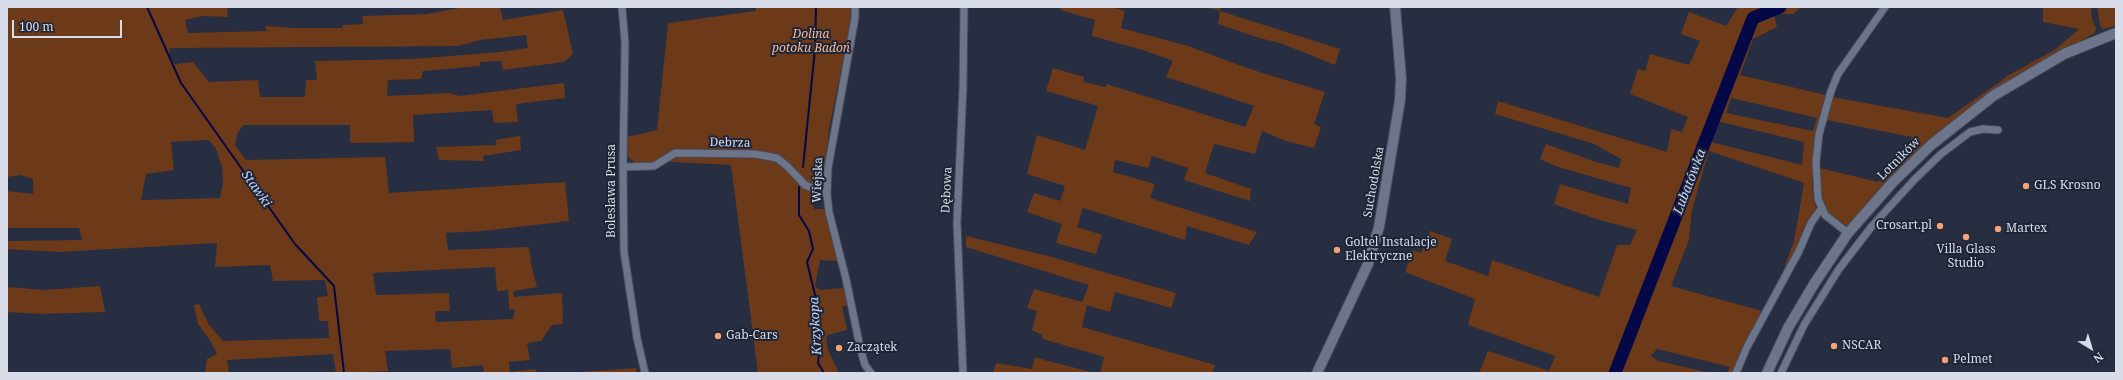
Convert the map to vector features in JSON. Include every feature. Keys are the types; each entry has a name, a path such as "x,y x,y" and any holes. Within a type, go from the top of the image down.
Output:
{"street":[{"name":"Bolesława Prusa","path":"622,7 625,43 623,167 624,252 637,338 645,373"},
{"name":"Wiejska","path":"855,7 855,18 828,168 827,194 829,212 846,279 860,347 865,364 871,373"},
{"name":"Dębowa","path":"963,373 957,223 963,87 964,7"},
{"name":"Suchodolska","path":"1317,373 1368,264 1379,227 1400,100 1395,7"},
{"path":"1848,233 1825,215 1821,209 1818,199 1816,162 1820,134 1831,91 1838,74 1885,7"},
{"name":"Lotników","path":"1767,373 1788,328 1814,284 1848,233 1893,182 1931,145 1993,96 2064,54 2116,33"},
{"path":"1782,373 1804,325 1839,269 1872,226 1915,179 1941,154 1970,132 1984,129 1998,130"},
{"name":"Debrza","path":"623,167 654,166 675,153 755,154 776,158 788,167 805,185 827,194"},
{"path":"1736,373 1747,347 1799,251 1811,223 1821,209"}],"green space":[{"path":"7,7 227,7 228,17 203,16 185,20 188,33 267,31 265,26 342,28 343,25 363,24 362,16 427,14 465,7 500,7 503,20 563,10 573,54 564,62 503,70 501,61 480,62 480,66 423,71 421,79 388,80 387,96 449,93 459,96 564,83 565,98 516,104 518,122 494,123 492,110 413,115 414,142 350,143 350,125 243,125 237,134 235,145 246,160 385,157 389,193 565,182 569,221 483,231 446,233 448,250 529,247 531,264 537,287 513,291 514,297 562,293 563,324 552,325 541,341 527,343 530,360 509,362 510,372 535,369 537,373 484,373 483,365 452,368 450,349 385,351 388,371 336,373 333,354 227,360 229,373 205,373 207,359 217,354 211,342 198,324 194,305 199,304 209,325 223,341 329,338 328,321 319,321 317,297 328,296 325,280 273,281 270,265 215,267 217,243 59,252 7,249 7,241 82,240 79,228 7,228 7,191 33,194 33,179 20,175 7,177","holes":["526,35 528,48 500,52 412,59 315,61 317,80 306,80 305,97 260,97 258,80 209,82 193,62 175,64 169,57 170,48 459,46 480,40","209,140 216,149 222,167 223,182 220,198 141,200 146,174 174,170 171,142","495,267 497,291 508,290 509,309 515,310 513,319 436,322 435,311 450,311 449,293 376,295 373,273"]},
{"name":"Dolina potoku Badoń","path":"755,7 851,7 849,32 829,129 823,190 811,186 814,209 824,209 838,261 820,260 815,286 820,290 843,288 848,305 842,307 847,330 828,335 826,338 828,350 839,373 758,373 731,165 655,161 651,165 638,165 628,157 627,137 657,130 668,23 756,11"},
{"path":"1061,7 1111,7 1125,11 1121,28 1188,46 1250,69 1325,92 1314,124 1321,127 1314,148 1286,141 1262,131 1255,154 1214,144 1205,173 1251,189 1250,201 1184,180 1188,168 1152,156 1148,168 1115,160 1113,172 1155,184 1150,198 1257,232 1249,245 1187,226 1185,240 1083,208 1077,227 1102,235 1096,254 1056,243 1062,224 1027,212 1034,193 1060,201 1065,186 1027,174 1037,135 1085,150 1098,106 1046,91 1053,68 1084,77 1083,82 1106,87 1106,84 1245,127 1254,106 1166,77 1173,61 1143,50 1092,36 1095,20 1060,10"},
{"path":"1205,7 1221,7 1220,11"},
{"path":"1738,7 1801,7 1793,14 1777,14 1774,16 1777,27 1753,39 1740,75 1826,95 1814,144 1812,178 1813,197 1816,208 1803,229 1793,257 1786,269 1784,268 1794,241 1804,183 1709,151 1692,210 1689,240 1671,286 1762,311 1733,373 1727,373 1730,367 1657,349 1651,356 1659,361 1710,373 1479,373 1488,351 1549,371 1555,356 1468,325 1475,299 1405,272 1413,250 1421,253 1430,231 1452,239 1445,261 1488,276 1492,260 1599,297 1617,245 1630,245 1637,230 1596,219 1554,204 1560,184 1628,204 1631,188 1558,167 1540,159 1546,144 1596,162 1619,168 1621,159 1594,144 1495,114 1498,101 1667,152 1671,129 1682,132 1688,117 1630,94 1638,69 1645,71 1650,54 1689,65 1700,41 1681,34 1689,12 1726,26","holes":["1731,98 1817,118 1813,131 1726,113","1717,121 1804,142 1802,165 1711,142"]},
{"path":"2043,7 2091,7 2092,19 2096,28 2095,33 2064,50 1942,130 1884,184 1848,226 1842,224 1829,214 1821,199 1820,168 1878,182 1901,160 1912,137 1827,120 1832,97 1948,118 2007,76 2056,49 2079,29 2043,22"},
{"path":"2097,7 2116,7 2116,26 2103,29 2100,25"},
{"path":"1220,11 1340,49 1335,65 1280,43 1259,38 1218,24"},
{"path":"520,136 521,150 483,156 484,161 439,160 436,147 497,145 495,140"},
{"path":"966,236 1052,257 1176,293 1171,308 1115,292 1110,312 1087,305 1082,327 1215,365 1212,373 1100,373 1104,357 1043,339 1042,335 1032,330 1037,311 1027,308 1034,289 1082,302 1089,285 966,247"},
{"path":"100,286 105,312 41,314 7,312 7,287 44,290"},
{"path":"1035,357 1095,373 993,373 996,363 1032,369"},
{"path":"636,368 637,373 568,373"}],"waterway":[{"name":"Stawki","path":"147,7 181,83 295,244 334,286 344,373"},
{"name":"Krzykopa","path":"803,167 815,49 816,7"},
{"name":"Lubatówka","path":"1615,373 1753,18 1780,7"},
{"name":"Krzykopa","path":"799,187 799,215 809,231 813,249 807,262 816,299 815,340 819,353 818,363 824,373"}],"place":[{"name":"GLS Krosno","path":"2026,186"},
{"name":"Crosart.pl","path":"1940,226"},
{"name":"Martex","path":"1998,229"},
{"name":"Villa Glass Studio","path":"1966,237"},
{"name":"Goltel Instalacje Elektryczne","path":"1337,250"},
{"name":"Gab-Cars","path":"718,336"},
{"name":"NSCAR","path":"1834,346"},
{"name":"Zaczątek","path":"839,348"},
{"name":"Pelmet","path":"1945,360"}]}
